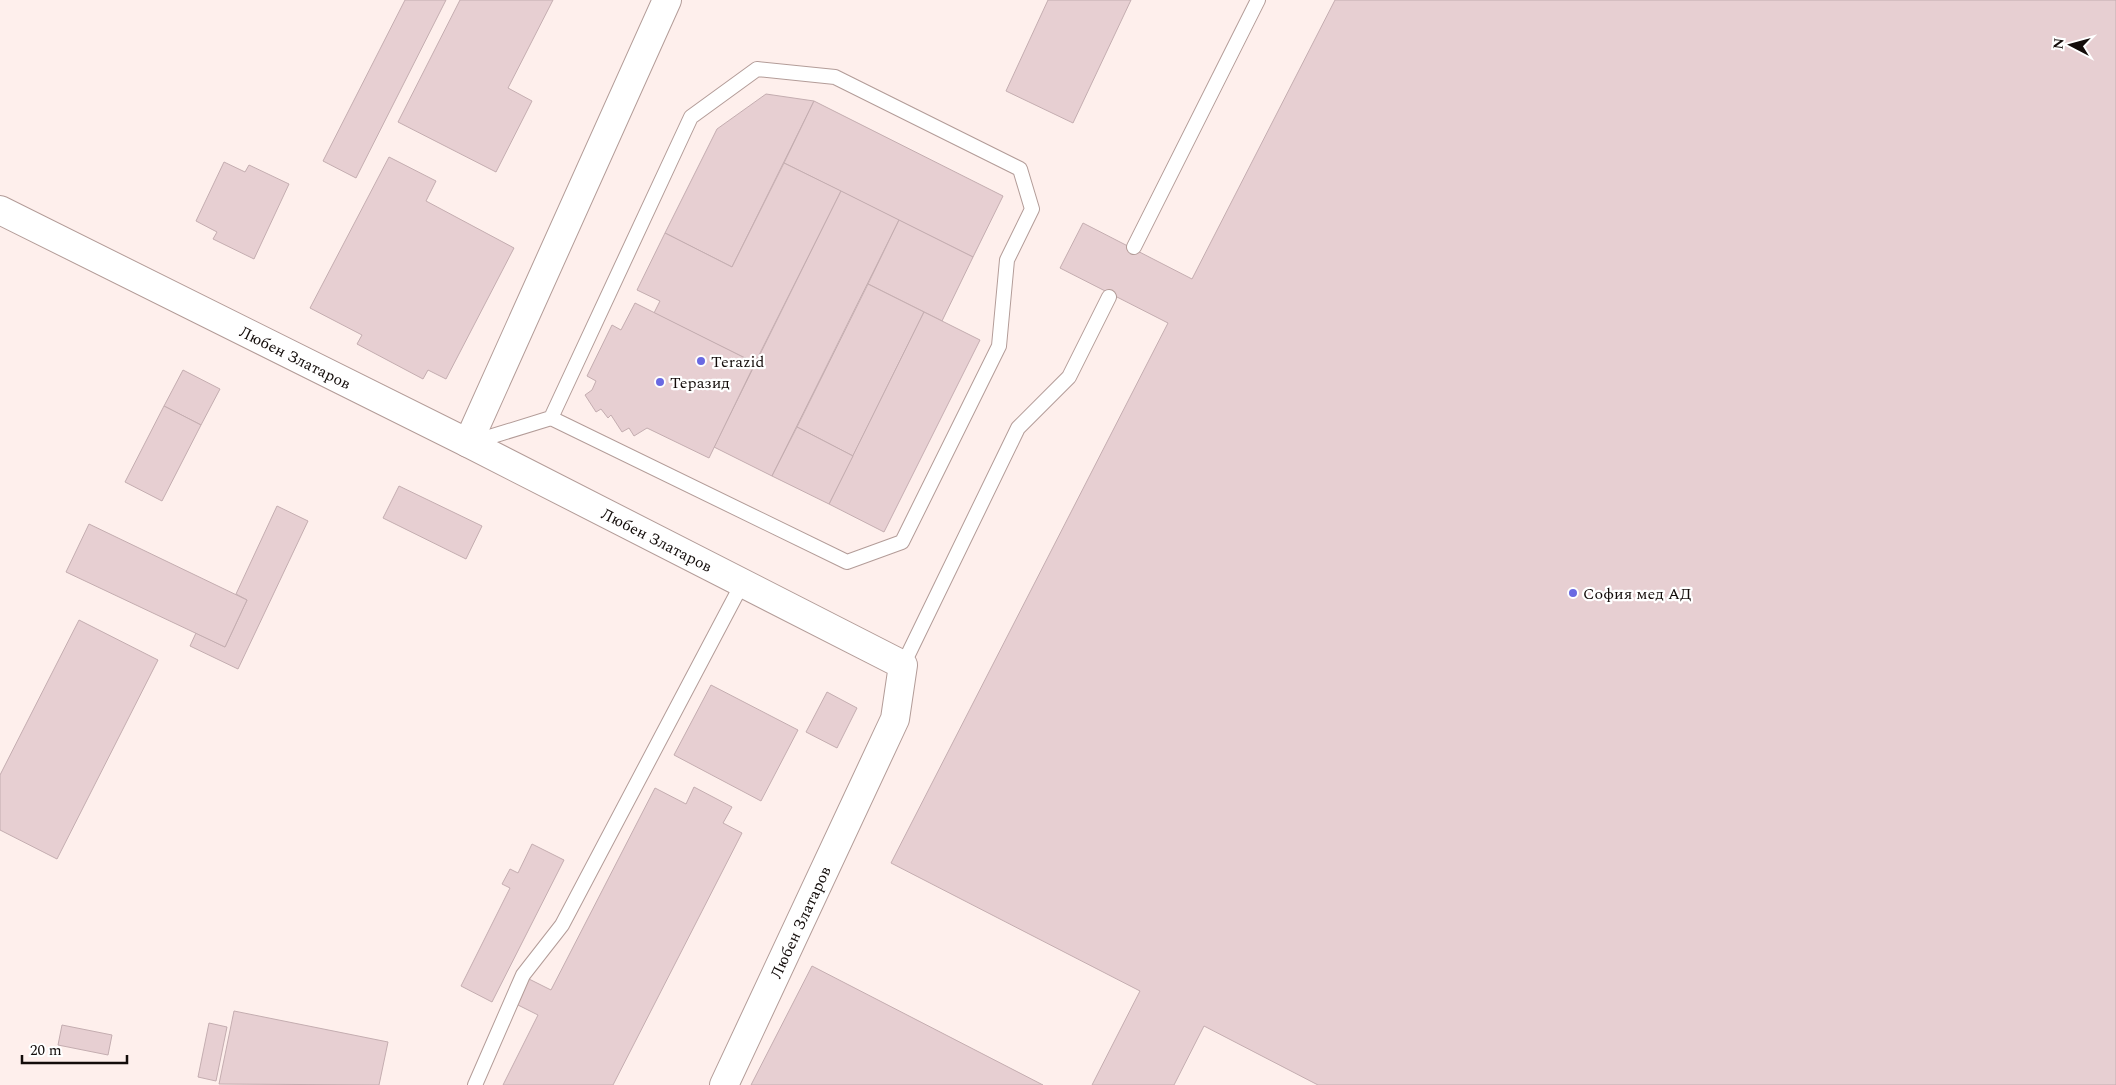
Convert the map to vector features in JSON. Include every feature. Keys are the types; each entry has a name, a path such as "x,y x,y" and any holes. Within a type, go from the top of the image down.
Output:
{"street":[{"path":"468,443 667,0"},
{"name":"Любен Златаров","path":"0,210 468,443 903,665 895,719 724,1085"}],"lane":[{"path":"1134,247 1258,0"},
{"path":"468,443 551,418 847,562 902,542 999,346 1007,260 1032,209 1020,169 835,77 757,69 691,117 551,418"},
{"path":"903,665 1018,428 1069,377 1109,297"},
{"path":"475,1085 523,974 562,925 743,582"}],"building":[{"path":"405,0 446,0 356,178 323,161"},
{"path":"460,0 553,0 508,88 532,101 496,172 398,122"},
{"path":"1048,0 1131,0 1073,123 1006,91"},
{"name":"София мед АД","path":"1335,0 2116,0 2116,1085 1318,1085 1204,1026 1174,1085 1092,1085 1140,991 891,863 1168,323 1060,268 1083,223 1192,279"},
{"path":"766,94 814,101 732,267 665,233 717,129"},
{"path":"814,101 1003,196 973,257 784,163"},
{"path":"389,157 436,181 426,201 514,248 446,379 428,370 423,379 357,344 362,335 310,308"},
{"path":"224,162 245,172 249,165 289,184 254,259 213,239 217,232 196,221"},
{"path":"784,163 841,191 755,363 654,313 660,301 637,290 665,233 732,267"},
{"path":"841,191 899,220 772,476 714,447"},
{"path":"899,220 973,257 942,321 868,284"},
{"path":"868,284 924,312 853,456 797,427"},
{"path":"635,303 755,363 709,458 647,428 634,436 629,428 622,432 611,415 608,418 601,409 596,412 585,395 592,390 596,381 587,376 612,325 621,330"},
{"path":"924,312 980,340 884,532 829,504"},
{"path":"183,370 220,389 201,425 164,406"},
{"path":"164,406 201,425 162,501 125,482"},
{"path":"797,427 853,456 829,504 772,476"},
{"path":"399,486 482,526 466,559 383,518"},
{"path":"277,506 308,521 238,669 190,646 196,633 225,647 247,600 236,594"},
{"path":"89,524 247,600 225,647 66,572"},
{"path":"79,620 158,660 57,859 0,830 0,775"},
{"path":"711,685 798,730 761,801 674,755"},
{"path":"827,692 857,708 837,748 806,732"},
{"path":"694,787 732,807 723,823 742,833 613,1085 503,1085 538,1015 516,1004 529,979 551,990 655,788 686,804"},
{"path":"532,844 564,860 492,1002 461,986 510,888 502,884 510,869 518,873"},
{"path":"812,966 1043,1085 751,1085"},
{"path":"234,1011 388,1042 379,1085 219,1084"},
{"path":"209,1023 227,1027 216,1081 198,1077"},
{"path":"62,1025 112,1035 108,1055 58,1045"}],"place":[{"name":"Terazid","path":"701,361"},
{"name":"Теразид","path":"660,382"},
{"name":"София мед АД","path":"1573,593"}]}
